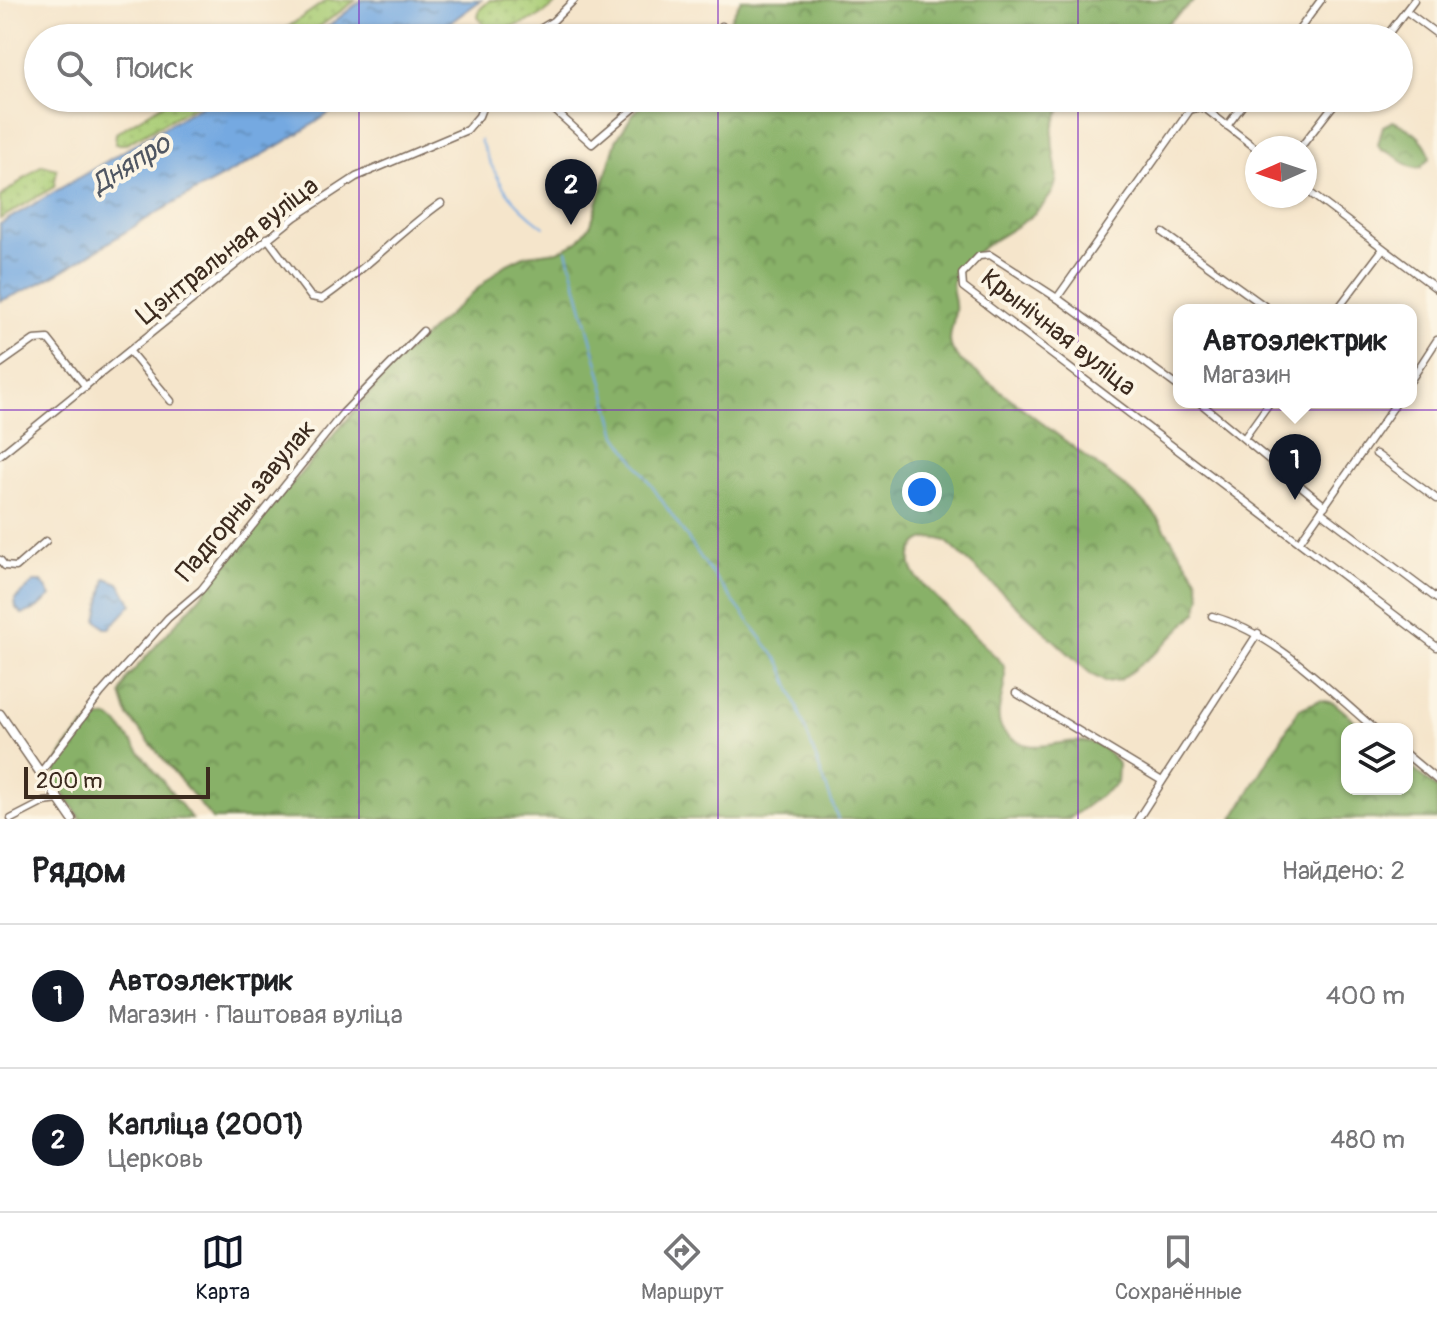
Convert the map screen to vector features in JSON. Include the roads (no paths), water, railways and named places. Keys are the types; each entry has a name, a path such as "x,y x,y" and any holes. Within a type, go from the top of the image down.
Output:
{"street":[{"path":"548,24 574,0"},
{"path":"1303,24 1321,0"},
{"path":"1396,24 1414,0"},
{"path":"1406,11 1437,34"},
{"name":"Цэнтральная вуліца","path":"0,455 267,238 356,177 467,130 481,112"},
{"path":"557,112 592,144 630,112"},
{"name":"Крынічная вуліца","path":"1189,112 1057,298 990,255 979,256 962,274 963,287 1437,647"},
{"name":"Крынічная вуліца","path":"1207,112 1227,126"},
{"path":"1238,112 1227,126 1245,140"},
{"path":"1309,136 1328,112"},
{"path":"1317,198 1437,289"},
{"path":"267,238 311,297 322,299 366,268 405,230 441,203"},
{"path":"1163,233 1262,304"},
{"path":"1342,304 1383,249"},
{"path":"1057,298 1173,383"},
{"name":"Падгорны завулак","path":"41,772 101,693 168,618 201,590 343,413 423,331"},
{"path":"0,364 34,340 48,339 86,387"},
{"path":"1417,371 1437,340"},
{"path":"130,352 171,401"},
{"path":"1207,408 1245,437 1323,509 1437,599"},
{"path":"1245,437 1266,408"},
{"path":"1300,541 1393,408"},
{"path":"1376,454 1437,499"},
{"path":"0,560 5,566 16,567 46,541"},
{"path":"1212,616 1258,633 1368,723"},
{"path":"1138,819 1258,633"},
{"path":"1016,693 1162,781"},
{"path":"0,714 72,819"},
{"path":"1413,760 1437,780"},
{"path":"11,819 44,802 60,799"}],"water":[{"path":"362,0 481,0 448,24 331,24"},
{"name":"Дняпро","path":"190,112 330,112 280,145 160,211 62,271 0,301 0,224"},
{"path":"106,578 119,583 132,604 110,628 105,628 97,620"},
{"path":"34,582 42,582 51,596 36,609 22,614 16,608 15,599"}],"waterway":[{"path":"480,140 504,188 521,208 544,227"},
{"path":"567,250 617,435 708,568 782,665 838,819"}],"place":[{"name":"Капліца (2001)","path":"571,225"},
{"name":"Автоэлектрик","path":"1295,500"}]}
